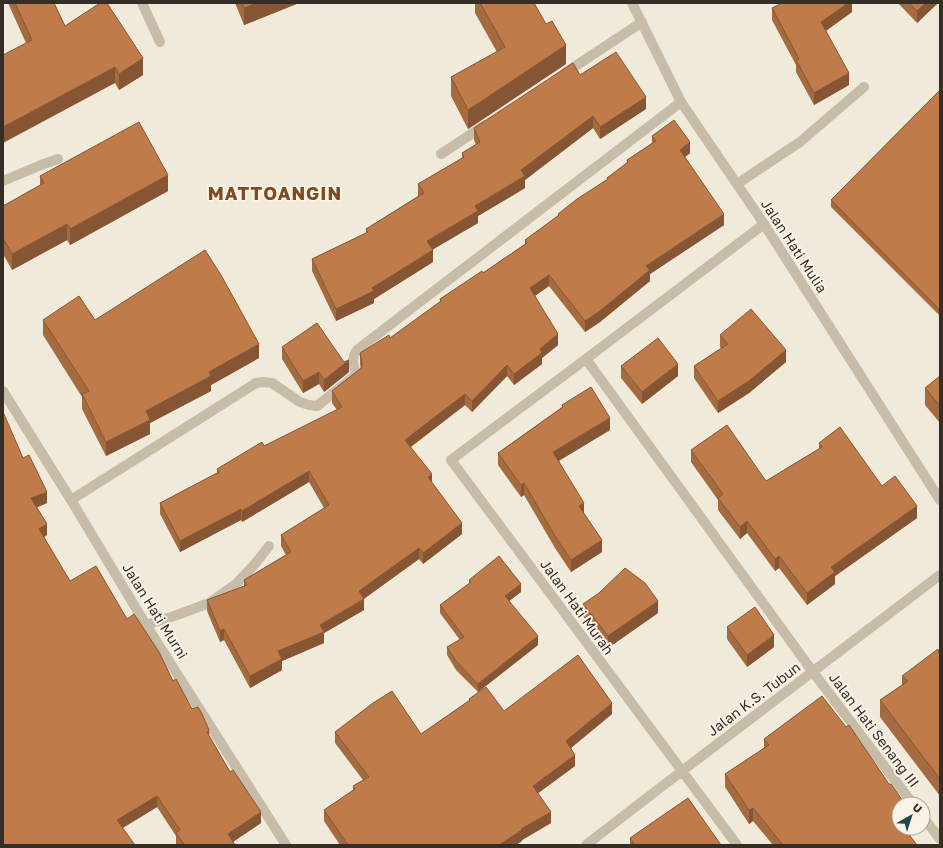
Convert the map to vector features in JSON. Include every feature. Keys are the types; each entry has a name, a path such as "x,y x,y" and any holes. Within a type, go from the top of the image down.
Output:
{"street":[{"path":"142,3 160,42"},
{"name":"Jalan Hati Mulia","path":"632,3 681,102 764,224 940,500"},
{"path":"555,79 642,22"},
{"path":"737,184 800,142 864,87"},
{"path":"71,500 256,383 272,383 300,402 309,406 317,406 356,375 353,356 357,350 681,102"},
{"path":"441,154 495,119"},
{"path":"3,181 41,164 58,159"},
{"path":"586,359 764,224"},
{"name":"Jalan Hati Murah","path":"586,359 451,460 737,845"},
{"name":"Jalan Hati Senang III","path":"586,359 813,672 907,796"},
{"name":"Jalan Hati Murni","path":"3,391 146,625 286,845"},
{"path":"146,625 209,603 236,584 255,564 269,546"},
{"name":"Jalan K.S. Tubun","path":"586,845 681,771 940,575"},
{"path":"931,827 940,839"}],"building":[{"path":"15,3 54,3 65,26 100,3 107,3 143,58 119,74 115,67 3,127 3,55 32,40"},
{"path":"242,3 257,3 244,8"},
{"path":"480,3 534,3 546,24 552,21 566,45 468,110 451,77 505,47"},
{"path":"782,3 848,3 821,22 849,73 814,93 796,60 799,59 772,8"},
{"path":"909,3 926,3 917,11"},
{"path":"616,52 646,97 600,127 593,116 521,170 525,176 475,206 478,211 427,241 433,250 372,288 374,291 336,309 312,259 368,232 366,229 424,193 418,184 464,157 462,153 480,142 474,128 573,63 580,75"},
{"path":"940,90 940,310 831,200"},
{"path":"674,120 690,142 680,150 724,214 646,266 650,270 600,311 585,321 549,275 530,288 558,334 540,349 542,353 514,374 507,365 472,401 465,394 405,440 432,474 428,477 462,523 423,553 419,548 359,591 364,599 320,625 324,632 278,651 282,659 250,676 224,629 220,631 207,600 247,585 244,580 291,552 281,535 329,505 309,471 242,511 241,509 180,541 160,503 219,472 217,469 262,442 264,446 342,407 332,391 360,369 362,363 360,353 389,335 390,338 441,301 440,299 482,271 483,273 527,243 525,240 559,215 558,214 577,199 608,179 607,178 628,162 627,160 656,141 652,136"},
{"path":"139,122 168,175 70,229 67,224 12,254 3,238 3,206 44,183 40,176"},
{"path":"205,250 221,275 259,344 209,372 211,376 146,411 150,420 106,442 82,394 89,391 43,320 79,296 95,320"},
{"path":"751,309 786,350 749,381 718,401 694,366 728,344 720,335"},
{"path":"317,323 344,362 349,360 324,380 319,372 303,381 282,347"},
{"path":"658,338 678,364 642,392 621,366"},
{"path":"940,376 940,406 925,388"},
{"path":"591,387 610,418 553,452 584,503 579,506 602,540 571,560 524,483 521,485 498,453 563,407 562,405"},
{"path":"3,412 23,458 29,455 47,492 31,498 47,524 39,529 70,581 96,566 127,619 134,614 159,652 173,681 176,679 192,709 198,707 209,730 207,732 230,772 233,770 261,812 228,834 235,845 185,845 176,833 180,830 157,796 117,820 135,845 3,845"},
{"path":"727,425 766,481 822,447 819,443 840,427 882,486 895,476 917,506 831,567 835,572 807,593 779,556 775,559 747,521 740,527 718,498 723,494 691,450"},
{"path":"499,556 521,584 505,596 538,636 478,684 456,661 447,647 464,637 440,605 471,582 469,580"},
{"path":"625,568 645,583 658,601 608,636 583,604 599,593"},
{"path":"755,607 774,635 747,655 727,627"},
{"path":"938,649 940,656 940,779 880,700 908,681 902,676"},
{"path":"578,655 612,703 566,741 575,755 533,786 551,812 521,829 522,830 499,845 348,845 324,810 355,789 353,786 369,777 335,732 373,703 392,691 421,734 486,687 504,711"},
{"path":"822,696 846,727 849,725 889,784 891,784 899,796 891,796 891,836 910,836 917,845 783,845 753,808 749,810 725,774 769,745 764,739"},
{"path":"688,798 721,845 635,845 630,838"}],"district":[{"name":"MATTOANGIN","path":"275,194"}]}
